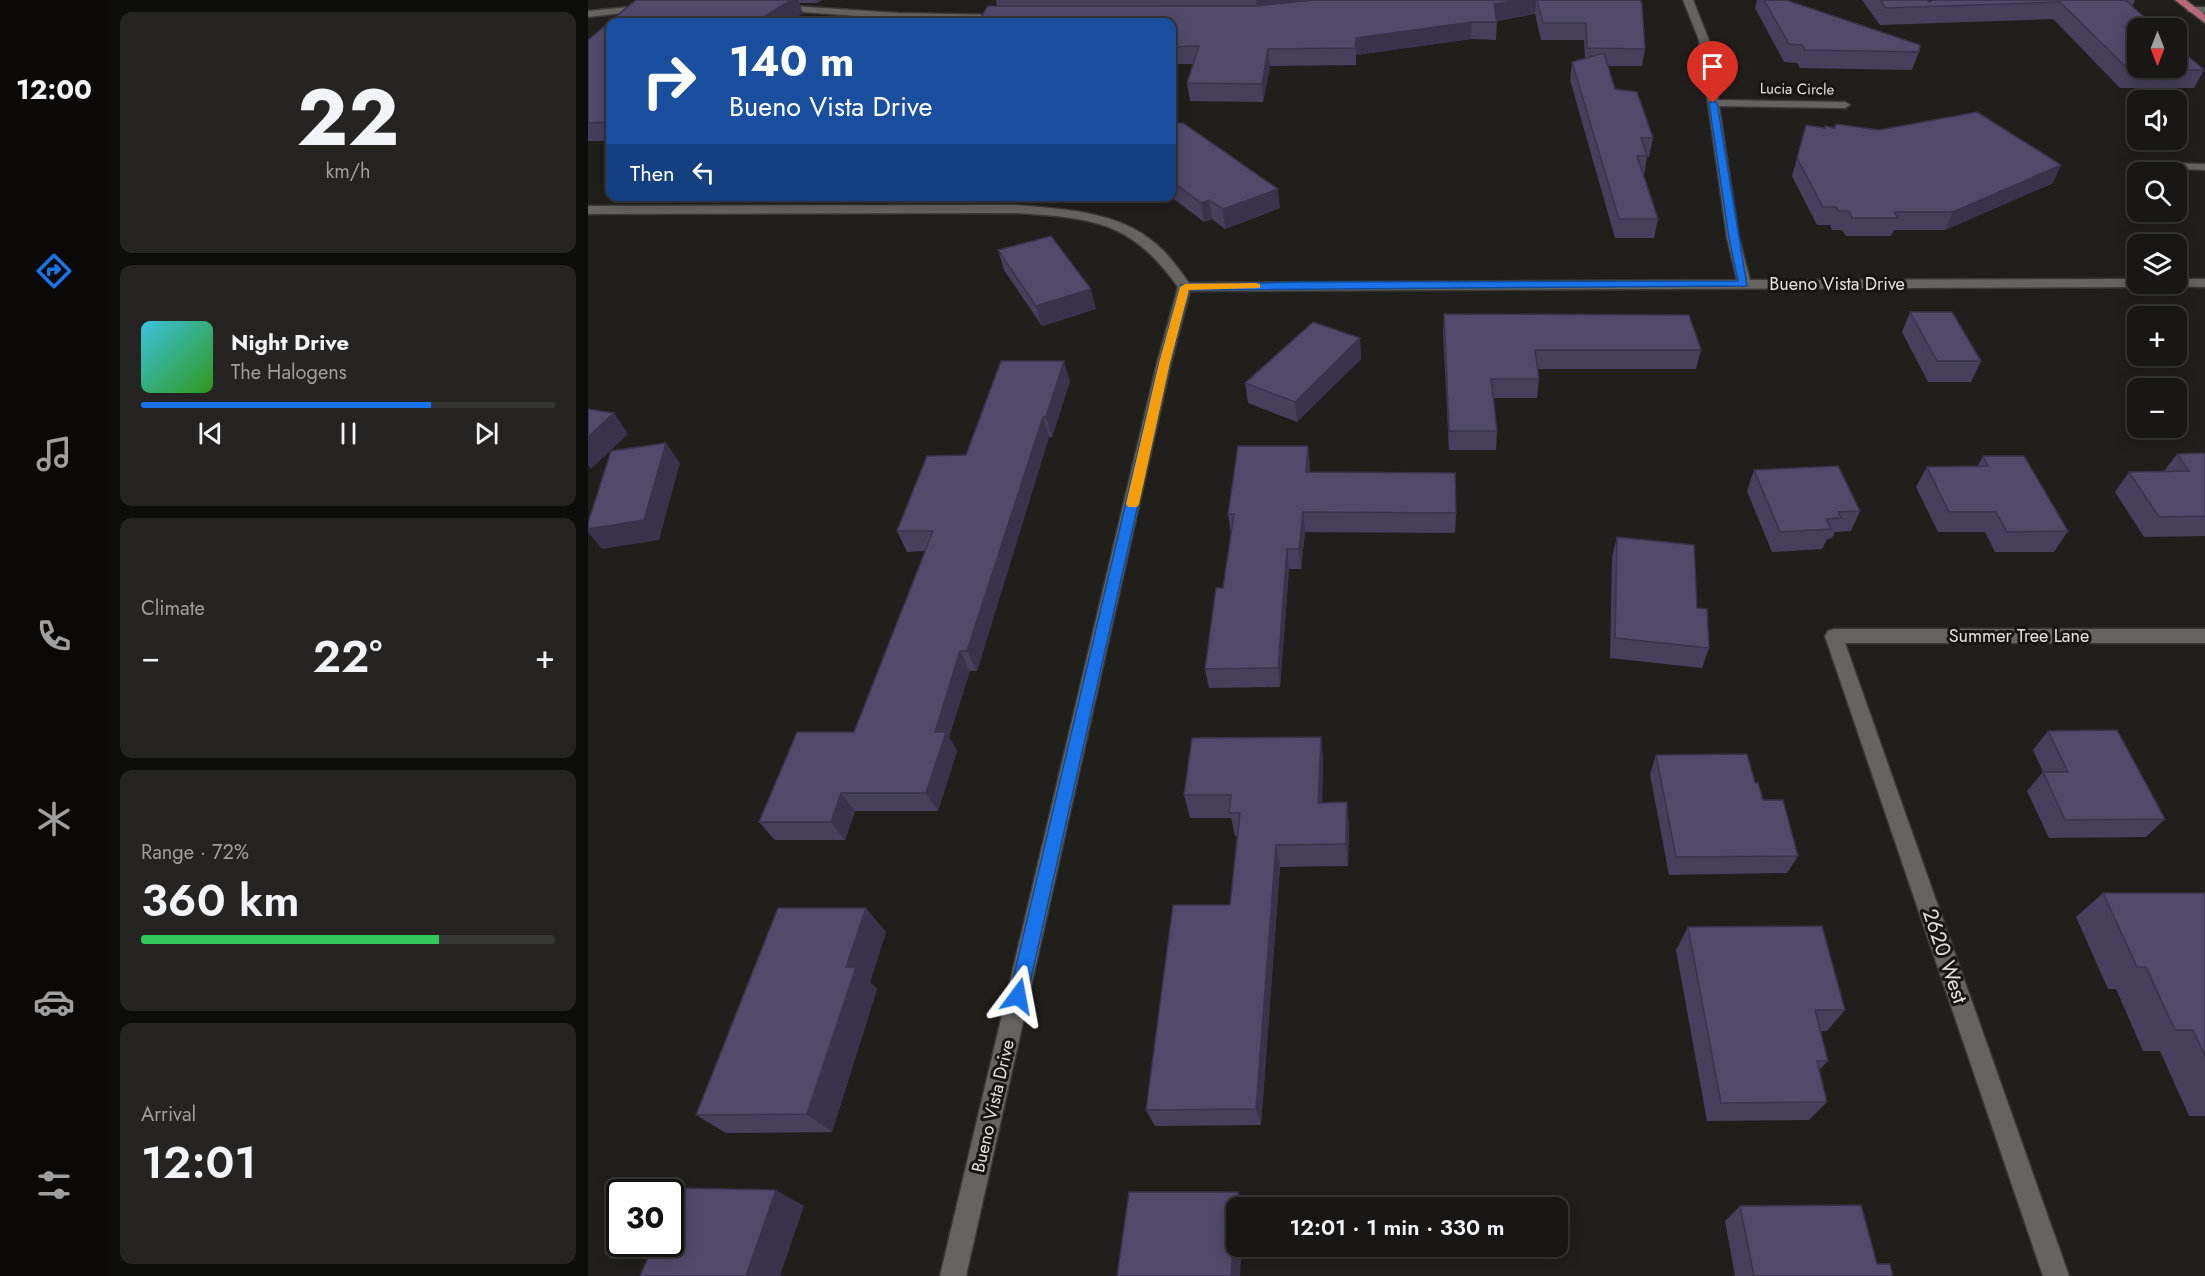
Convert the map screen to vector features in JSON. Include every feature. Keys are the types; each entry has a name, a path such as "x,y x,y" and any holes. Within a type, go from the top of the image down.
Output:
{"main road":[{"path":"2180,0 2205,20"}],"street":[{"path":"1688,0 1704,40 1733,238 1744,284"},
{"path":"898,16 912,3"},
{"path":"588,14 637,8 665,8"},
{"path":"766,8 806,8 898,16 1018,18"},
{"path":"2192,10 2205,10"},
{"name":"Lucia Circle","path":"1713,103 1845,105"},
{"path":"2187,167 2205,167"},
{"path":"588,210 1016,209 1055,212 1091,218 1131,233 1149,244 1185,287"},
{"name":"Bueno Vista Drive","path":"953,1276 1164,363 1185,287 2127,283"},
{"path":"2187,283 2205,283"},
{"name":"Summer Tree Lane","path":"1834,636 2205,636"},
{"name":"2620 West","path":"1834,636 2056,1276"}],"building":[{"path":"636,0 791,0 762,18 614,18"},
{"path":"1313,0 1519,0 1494,4 1497,22 1472,22 1356,38 1355,48 1268,49 1262,84 1187,83 1199,46 1176,47 1176,18 980,18 988,6 1255,6"},
{"path":"1537,0 1640,0 1645,49 1587,48 1586,23 1543,23"},
{"path":"1764,0 1786,0 1920,45 1919,52 1805,50 1802,45 1789,44"},
{"path":"1880,0 1927,0 1929,2 1934,0 2125,0 2146,18 2127,18 2127,68 2060,2 1886,8"},
{"path":"606,25 606,122 588,123 588,40"},
{"path":"1604,53 1615,89 1637,92 1653,138 1641,138 1647,156 1637,156 1658,219 1619,219 1572,62"},
{"path":"2187,55 2204,70 2187,70"},
{"path":"1977,112 2061,165 1953,212 1894,212 1898,218 1852,218 1849,211 1839,211 1836,207 1823,207 1797,158 1806,125 1835,128 1836,124 1879,130"},
{"path":"1176,123 1183,123 1278,189 1223,209 1209,200 1201,203 1176,184"},
{"path":"1051,236 1091,289 1036,306 998,250"},
{"path":"1910,312 1952,312 1981,361 1937,361"},
{"path":"1444,314 1689,315 1701,350 1535,350 1539,379 1491,379 1497,431 1449,431"},
{"path":"1313,322 1360,338 1295,402 1245,383"},
{"path":"1001,361 1064,361 1046,417 1043,417 967,651 960,651 935,732 946,732 926,793 841,793 831,822 759,822 797,732 854,732 933,531 897,531 927,456 966,455"},
{"path":"588,409 614,413 588,437"},
{"path":"666,443 644,520 588,529 611,451"},
{"path":"1238,446 1308,446 1306,472 1455,473 1456,513 1303,512 1299,549 1287,549 1278,668 1205,669 1216,588 1223,588 1234,514 1228,514"},
{"path":"2205,453 2205,516 2159,517 2129,472 2189,471 2177,454"},
{"path":"1983,456 2024,456 2068,531 2007,532 1996,512 1949,512 1927,467 1988,466"},
{"path":"1838,466 1860,511 1838,512 1841,518 1826,519 1831,529 1780,532 1754,470"},
{"path":"1617,537 1694,545 1697,608 1707,609 1709,648 1615,638"},
{"path":"2117,730 2165,819 2065,820 2043,772 2068,772 2048,731"},
{"path":"1321,737 1318,803 1347,802 1346,844 1276,845 1256,1109 1146,1110 1173,905 1230,905 1240,813 1229,813 1231,795 1184,795 1192,738"},
{"path":"1747,754 1755,783 1758,783 1763,800 1783,800 1798,856 1676,857 1656,755"},
{"path":"2103,893 2205,893 2205,1056 2193,1030 2175,1030 2146,967 2137,967"},
{"path":"778,908 866,908 846,967 856,967 807,1114 696,1115"},
{"path":"1822,926 1845,1010 1815,1010 1828,1061 1817,1061 1827,1102 1721,1103 1688,927"},
{"path":"684,1188 776,1190 746,1276 640,1276 648,1257 684,1257"},
{"path":"1129,1192 1238,1192 1238,1197 1226,1197 1226,1257 1232,1257 1231,1276 1117,1276"},
{"path":"1861,1205 1877,1264 1890,1264 1893,1276 1754,1276 1740,1206"}],"slow traffic":[{"path":"1133,504 1164,363 1185,287 1256,286"}],"route":[{"path":"1018,996 1164,363 1185,287 1744,284 1733,238 1713,103"}]}
